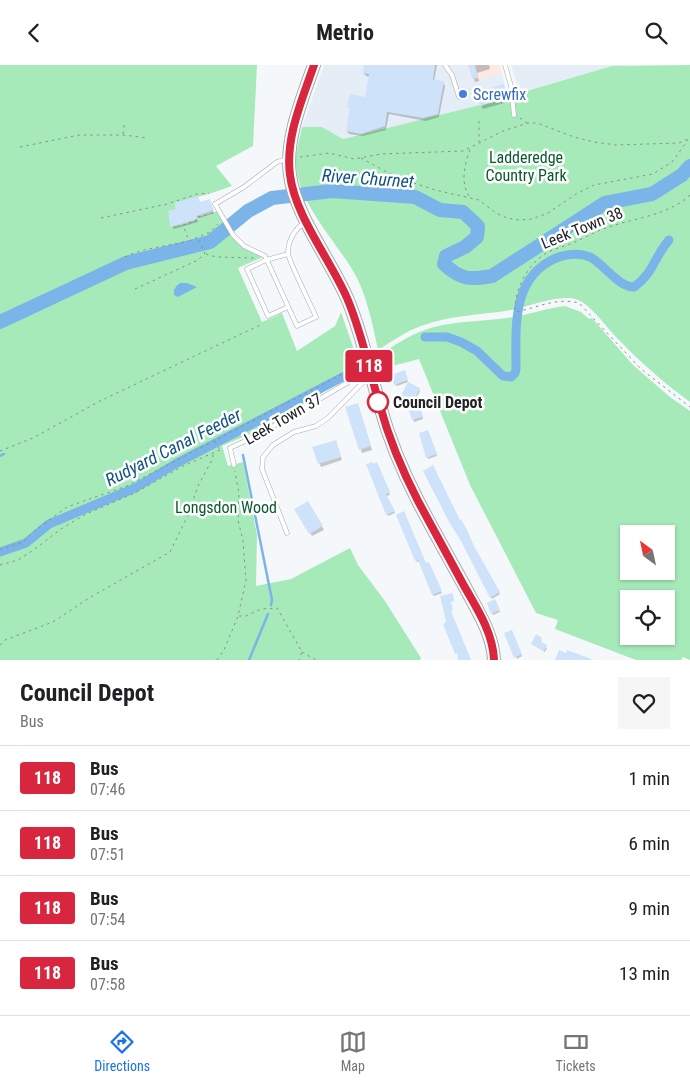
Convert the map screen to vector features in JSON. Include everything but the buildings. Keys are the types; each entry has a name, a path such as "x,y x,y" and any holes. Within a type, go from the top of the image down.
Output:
{"highway":[{"path":"314,65 294,122 290,175 298,206 332,267 347,299 395,454 486,627 494,660"}],"lane":[{"path":"445,65 452,75 459,97"},
{"path":"505,65 511,86 514,115"},
{"path":"290,159 277,162 244,187 215,204 217,212 233,235 244,246 266,258 297,326 316,317 288,254 290,238 300,226 307,222"},
{"path":"288,254 266,258 247,269 268,316 288,307"},
{"path":"287,533 262,469 263,457 274,445 294,432 316,426 328,418 369,367"},
{"name":"Leek Town 37","path":"234,465 230,448 260,434 358,377 369,367"}],"path":[{"path":"514,115 528,123"},
{"path":"479,121 479,143"},
{"path":"290,159 329,153 354,159 381,154 451,153 470,149 502,131 528,123 537,123 574,137 616,145 679,143 689,138"},
{"path":"122,135 124,125"},
{"path":"20,147 73,135 122,135 148,138"},
{"path":"360,157 396,177 435,190 479,200 496,213 507,218 519,220 532,219 548,213 576,194 594,185 654,174 672,162 689,138"},
{"path":"470,149 464,175 465,190 470,197"},
{"path":"101,218 167,204 197,194 209,193"},
{"name":"Leek Town 38","path":"690,195 666,210 608,227 544,254 534,262 521,284 514,305 515,313 558,301 568,300 579,303 640,369 690,407"},
{"path":"125,257 148,248 166,247 188,241 198,238 210,232 219,223 217,212 198,217 199,219 183,225 188,241"},
{"path":"198,238 205,253 216,257 255,258"},
{"path":"135,289 198,260 205,253"},
{"path":"0,451 33,438 100,401 260,325"},
{"path":"0,550 23,541 67,507 127,486 215,440 369,367"},
{"path":"0,565 18,560 61,529 86,514 135,493 181,467 220,450 215,440"},
{"path":"0,645 5,640 53,622 89,598 170,552 188,515 198,486 213,458 213,454"},
{"name":"Leek Town 37","path":"217,660 224,650 238,616 246,580 243,541 238,520 238,494 234,465"},
{"path":"238,616 246,616 261,609 277,608 302,652 316,660"},
{"path":"298,660 302,652"}],"shaded area":[{"path":"324,65 467,65 472,82 502,74 508,98 342,139 322,127 302,127"},
{"path":"467,65 500,65 502,74 472,82"},
{"path":"511,65 641,65 612,66 520,93"}],"green space":[{"name":"Longsdon Wood","path":"0,65 257,65 253,146 216,166 232,186 175,203 176,209 169,217 171,226 183,225 199,219 198,217 218,211 244,246 265,256 238,268 262,322 282,313 297,351 335,326 341,312 361,370 271,424 222,446 228,466 243,462 257,535 256,586 291,579 350,548 358,565 385,601 421,658 420,660 0,660"},
{"name":"Ladderedge Country Park","path":"690,65 690,163 677,174 684,176 690,173 690,402 635,356 588,307 578,300 571,298 554,299 511,310 454,317 432,322 410,331 378,350 362,288 350,266 319,221 302,190 297,174 296,157 302,127 322,127 343,139 516,96 520,93 612,66"},
{"path":"565,306 581,312 589,319 592,318 633,365 670,397 690,411 690,660 683,657 681,660 636,660 555,629 558,620 536,613 470,485 419,359 381,369 382,354 401,341 422,331 455,323 513,317"}],"water":[{"path":"180,283 187,283 197,287 178,297 174,295 174,291"}],"waterway":[{"name":"River Churnet","path":"0,322 126,263 210,242 248,211 272,198 332,191 415,197 440,210 463,212 478,226 477,237 465,247 446,256 444,264 461,276 472,278 492,276 605,203 652,194 682,175 690,166"},
{"name":"Rudyard Canal Feeder","path":"425,337 447,337 461,342 477,351 503,376 511,377 516,369 519,305 531,278 541,267 556,258 578,255 586,256 595,260 622,283 634,287 646,276 669,240"},
{"name":"Rudyard Canal Feeder","path":"0,552 26,543 49,524 135,488 177,463 360,368"},
{"path":"0,456 4,454"},
{"path":"243,455 272,600 271,605"},
{"path":"249,660 268,614"}],"bus line":[{"name":"118","path":"314,65 294,122 290,175 298,206 332,267 347,299 363,343 395,454 486,627 494,660"}],"place":[{"name":"Screwfix","path":"463,94"},
{"name":"Council Depot","path":"378,402"}]}
